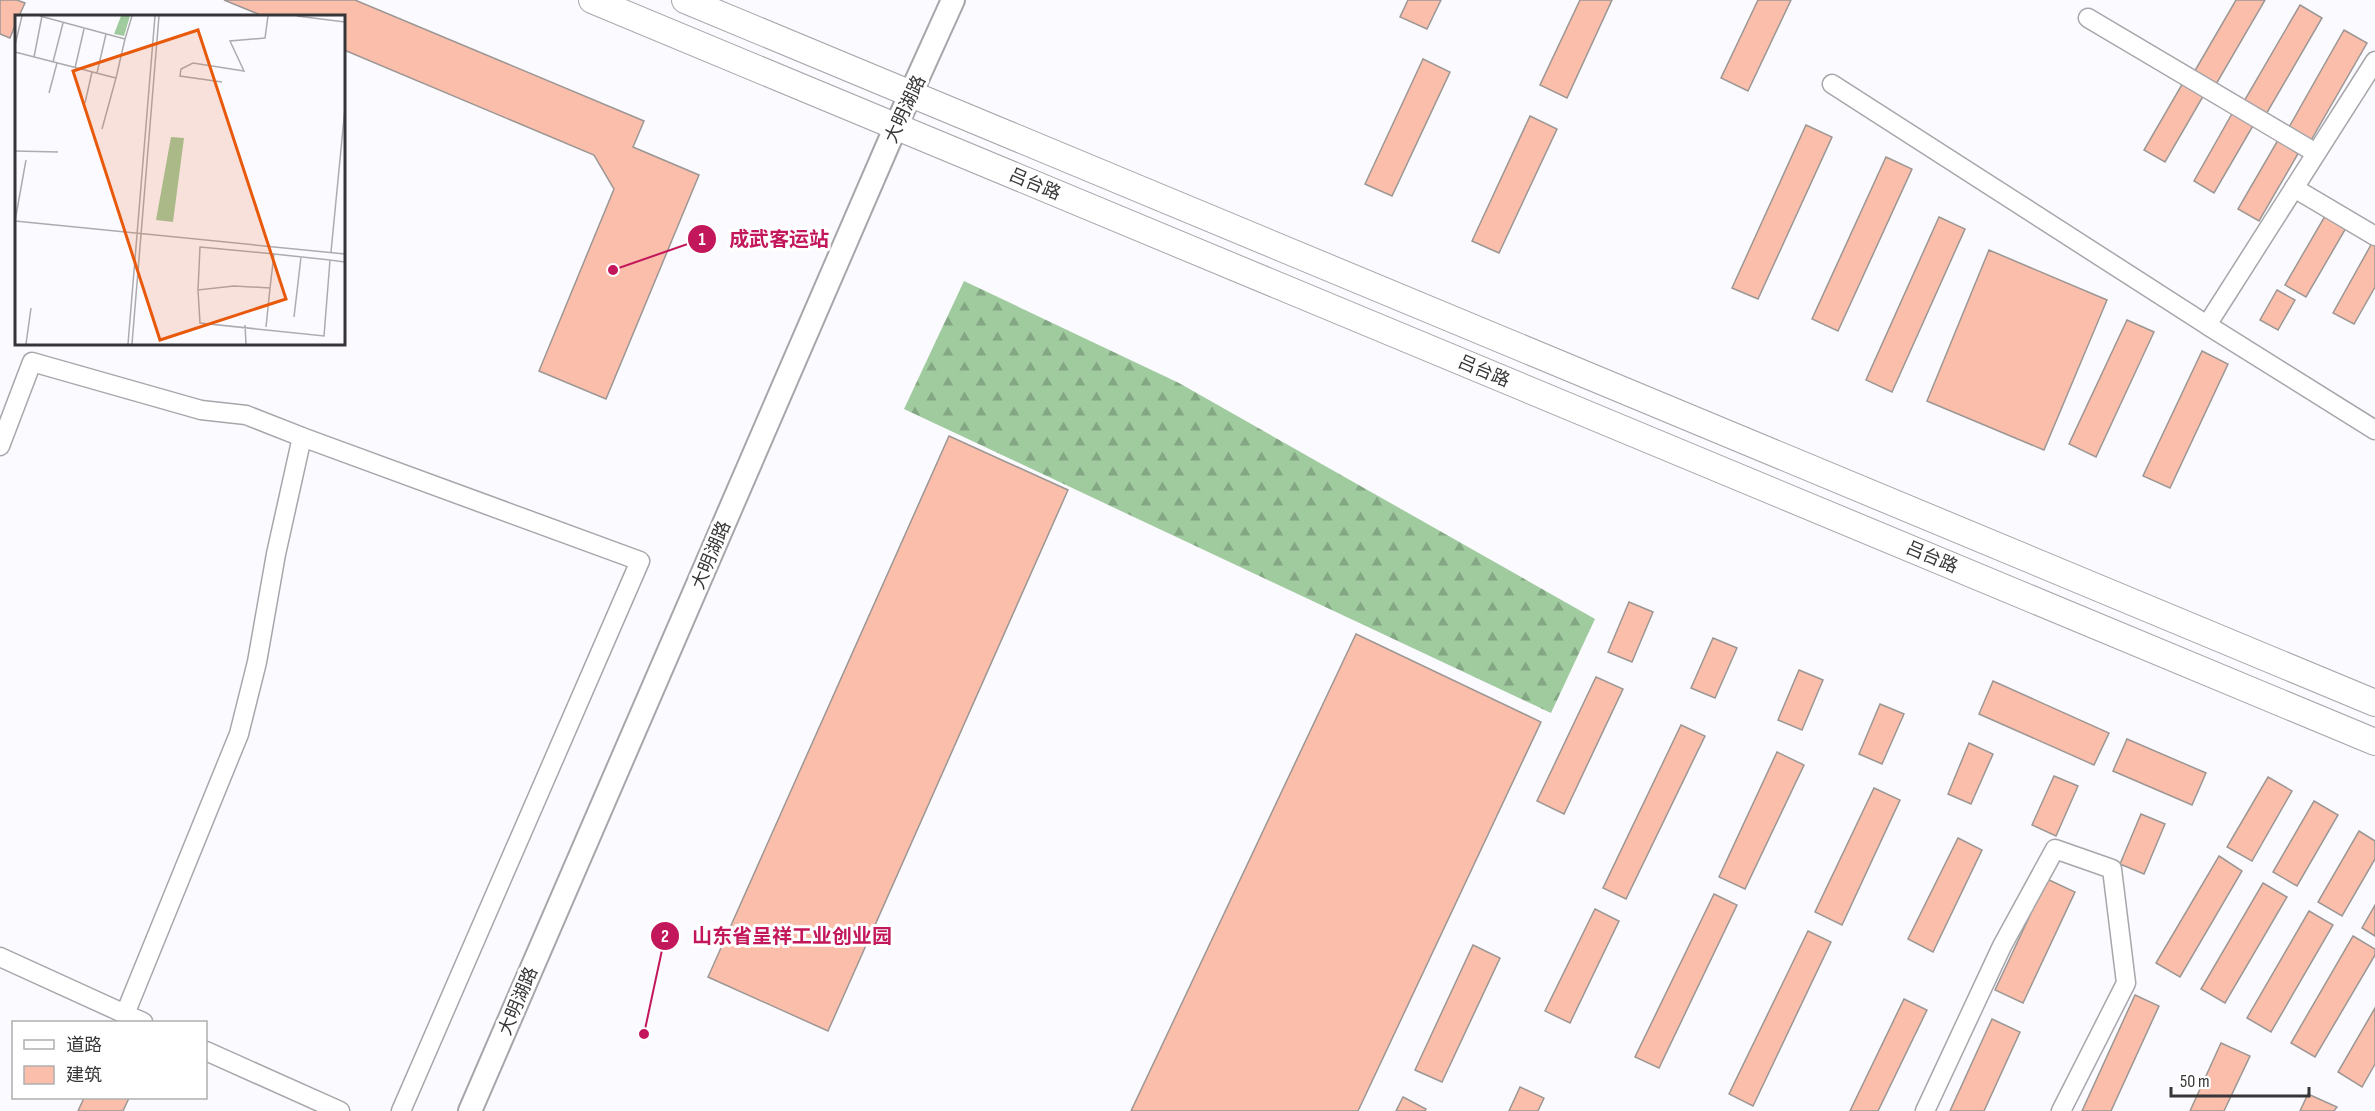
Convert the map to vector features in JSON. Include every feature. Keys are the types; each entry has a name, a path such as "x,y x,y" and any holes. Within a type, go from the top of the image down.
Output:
{"main road":[{"name":"吕台路","path":"592,0 2375,742"},
{"name":"吕台路","path":"685,0 2375,703"}],"street":[{"name":"大明湖路","path":"470,1111 896,126 953,0"},
{"path":"2088,18 2316,153"},
{"path":"2207,325 2375,60"},
{"path":"1832,84 2375,430"},
{"path":"2294,188 2375,236"},
{"path":"0,446 32,362 201,410 246,415 640,561 401,1111"},
{"path":"125,1014 239,734 257,662 276,554 302,437"},
{"path":"1925,1111 2002,946 2055,849 2112,869 2126,983 2061,1111"},
{"path":"0,957 139,1021"},
{"path":"207,1050 340,1111"}],"green space":[{"path":"964,281 1179,383 1595,619 1551,713 904,409"}],"building":[{"path":"0,0 17,0 25,3 19,15 15,15 15,26 10,38 0,34"},
{"path":"224,0 355,0 644,121 633,147 699,175 606,399 539,371 614,189 594,155 345,50 345,15 261,15"},
{"path":"1408,0 1441,0 1427,29 1400,17"},
{"path":"1580,0 1612,0 1567,98 1540,85"},
{"path":"1758,0 1791,0 1748,91 1721,78"},
{"path":"2236,0 2265,0 2215,86 2193,74"},
{"path":"2300,5 2322,18 2265,116 2243,103"},
{"path":"2344,30 2367,43 2310,142 2288,129"},
{"path":"1423,59 1450,72 1392,196 1365,184"},
{"path":"2184,81 2205,93 2165,162 2144,150"},
{"path":"2233,112 2254,124 2214,193 2194,181"},
{"path":"1530,116 1557,129 1499,253 1472,241"},
{"path":"1806,125 1832,137 1758,299 1732,288"},
{"path":"2278,140 2299,152 2259,221 2238,209"},
{"path":"1886,157 1912,169 1838,331 1812,319"},
{"path":"2325,216 2346,228 2306,297 2285,285"},
{"path":"1939,217 1965,229 1892,392 1866,380"},
{"path":"2372,243 2375,245 2375,287 2354,324 2333,313"},
{"path":"1989,250 2107,300 2044,450 1927,401"},
{"path":"2277,290 2295,300 2278,330 2260,320"},
{"path":"2127,320 2154,332 2096,457 2069,444"},
{"path":"2202,351 2228,364 2170,488 2143,476"},
{"path":"949,436 1068,490 828,1031 708,977"},
{"path":"1629,602 1653,612 1632,662 1608,652"},
{"path":"1356,634 1541,722 1358,1111 1131,1111"},
{"path":"1713,638 1737,648 1715,698 1691,688"},
{"path":"1799,670 1823,680 1802,730 1778,720"},
{"path":"1596,677 1623,689 1564,814 1537,801"},
{"path":"1993,681 2109,733 2094,765 1979,714"},
{"path":"1880,704 1904,714 1882,764 1859,754"},
{"path":"1681,725 1705,736 1626,899 1603,888"},
{"path":"2127,739 2206,773 2192,805 2113,771"},
{"path":"1969,743 1993,754 1971,804 1948,794"},
{"path":"1777,752 1804,765 1745,889 1719,877"},
{"path":"2054,776 2078,786 2056,836 2032,825"},
{"path":"2268,777 2292,791 2252,861 2227,847"},
{"path":"1874,788 1900,800 1842,925 1815,912"},
{"path":"2314,801 2338,815 2297,886 2273,872"},
{"path":"2141,814 2165,824 2144,874 2120,864"},
{"path":"2359,831 2375,841 2375,859 2342,916 2318,902"},
{"path":"1958,838 1982,850 1933,952 1908,939"},
{"path":"2219,856 2242,871 2180,977 2156,963"},
{"path":"2047,879 2075,892 2023,1003 1995,990"},
{"path":"2263,883 2287,897 2225,1003 2201,989"},
{"path":"1714,894 1737,905 1659,1068 1635,1057"},
{"path":"2375,905 2375,936 2362,928"},
{"path":"1595,909 1619,921 1570,1023 1545,1011"},
{"path":"2309,911 2333,925 2271,1032 2247,1018"},
{"path":"1808,931 1831,942 1753,1106 1729,1094"},
{"path":"2353,936 2375,949 2375,955 2315,1057 2291,1043"},
{"path":"1473,945 1500,958 1442,1082 1415,1070"},
{"path":"2135,995 2159,1006 2111,1111 2082,1111"},
{"path":"1904,999 1927,1010 1878,1111 1850,1111"},
{"path":"2375,1008 2375,1064 2362,1087 2338,1072"},
{"path":"1992,1019 2020,1032 1984,1111 1950,1111"},
{"path":"2221,1043 2250,1056 2224,1111 2190,1111"},
{"path":"1520,1087 1544,1098 1538,1111 1509,1111"},
{"path":"2308,1094 2337,1107 2334,1111 2300,1111"},
{"path":"1403,1097 1426,1109 1425,1111 1396,1111"},
{"path":"84,1099 129,1099 123,1111 78,1111"}],"place":[{"name":"成武客运站","path":"613,270"},
{"name":"山东省呈祥工业创业园","path":"644,1034"}]}
